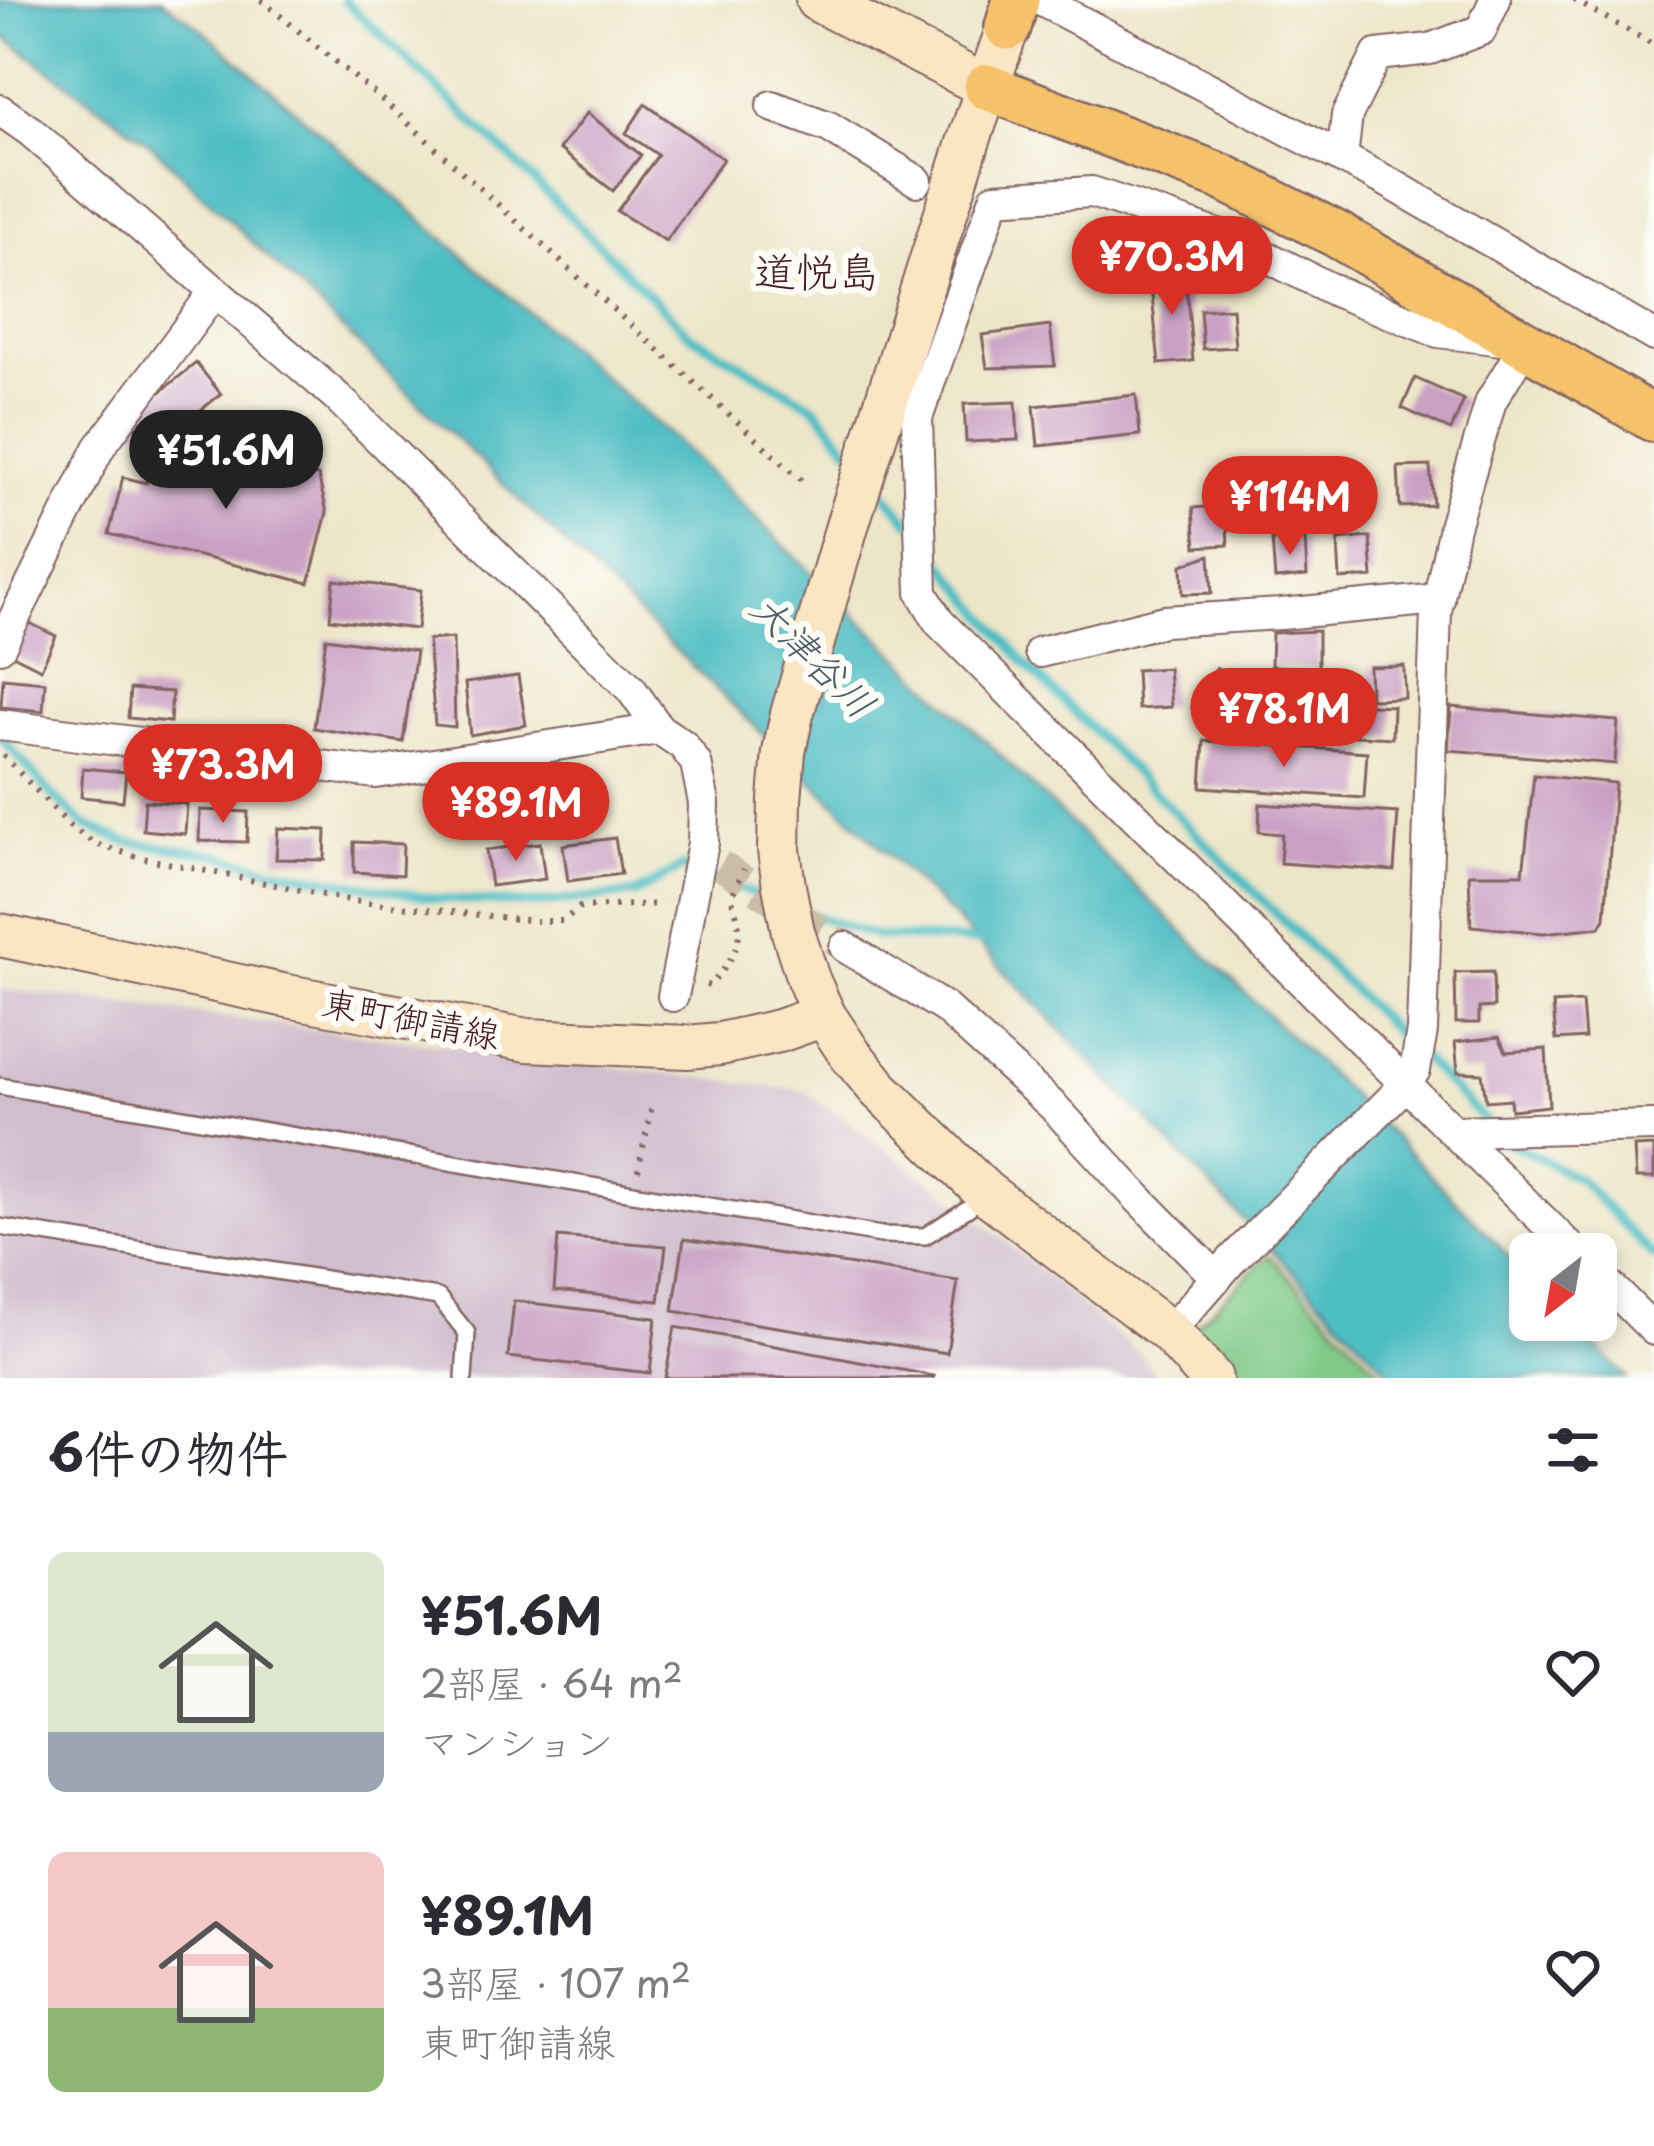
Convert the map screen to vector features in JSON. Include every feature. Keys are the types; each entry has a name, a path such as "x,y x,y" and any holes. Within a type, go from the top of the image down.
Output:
{"main road":[{"path":"987,87 1222,177 1336,234 1654,419"}],"street":[{"path":"817,0 987,87"},
{"path":"1342,158 1347,115 1377,55 1430,49 1481,30 1495,0"},
{"path":"1211,1378 1169,1332 986,1192 879,1089 850,1054 824,1015 808,979 793,932 779,850 784,752 797,694 987,87 1021,9 1342,158 1654,337"},
{"path":"772,106 829,127 917,181"},
{"path":"0,110 30,131 353,413 631,688 659,729 683,745 696,763 711,858 689,903 674,995"},
{"path":"1169,1332 1224,1269 1406,1084 1415,1070 1422,1031 1438,599 1492,401 1526,343 1438,332 1337,292 1236,242 1092,192 995,198 917,418 922,593 939,622 1406,1084 1454,1131 1556,1233"},
{"path":"0,647 99,448 214,291"},
{"path":"1040,652 1164,621 1438,599"},
{"path":"0,725 376,773 659,729"},
{"name":"東町御請線","path":"0,935 527,1040 687,1047 779,1031 824,1015"},
{"path":"844,947 945,1008 1054,1107 1137,1197 1224,1269"},
{"path":"1454,1131 1654,1126"},
{"path":"1617,1293 1654,1330"}],"lane":[{"path":"0,1086 880,1235 925,1236 970,1207"},
{"path":"0,1227 438,1297 467,1333 464,1378"}],"path":[{"path":"261,0 387,104 806,484"},
{"path":"1574,0 1654,45"},
{"path":"0,752 95,844 138,857 353,901 536,921 563,921 580,908 689,903"},
{"path":"634,1193 652,1106"}],"shaded area":[{"path":"0,989 805,1091 942,1189 1140,1354 1159,1378 0,1378"}],"green space":[{"path":"1269,1255 1386,1378 1233,1378 1193,1328"}],"water":[{"name":"大津谷川","path":"0,0 162,0 198,26 670,435 1396,1139 1509,1256 1509,1341 1591,1341 1627,1378 1395,1378 953,917 148,142 0,34"}],"building":[{"path":"645,104 723,159 666,241 617,211 658,155 626,133"},
{"path":"587,113 641,155 613,191 559,149"},
{"path":"1185,273 1193,361 1159,364 1150,276"},
{"path":"1232,308 1235,347 1203,349 1200,310"},
{"path":"1050,326 1055,366 987,368 982,335"},
{"path":"196,363 221,394 153,448 128,418"},
{"path":"1415,378 1464,400 1451,430 1402,408"},
{"path":"1136,395 1140,435 1038,446 1034,406"},
{"path":"1016,402 1018,440 966,442 964,404"},
{"path":"185,443 318,476 327,512 309,583 109,534 123,477 146,483 153,455 180,462"},
{"path":"1430,466 1433,505 1400,507 1398,467"},
{"path":"1226,505 1228,545 1196,547 1193,508"},
{"path":"1305,537 1307,576 1275,579 1272,539"},
{"path":"1370,537 1373,577 1340,579 1338,540"},
{"path":"1210,555 1212,593 1183,594 1182,565"},
{"path":"334,580 421,590 417,629 330,619"},
{"path":"19,618 56,636 41,669 3,650"},
{"path":"1318,631 1318,668 1271,666 1272,633"},
{"path":"326,638 416,651 403,742 314,728"},
{"path":"453,638 455,727 435,725 428,640"},
{"path":"1404,666 1405,698 1370,699 1369,667"},
{"path":"1168,668 1171,707 1138,709 1136,670"},
{"path":"1216,668 1248,679 1232,725 1200,713"},
{"path":"518,676 526,725 470,735 465,683"},
{"path":"3,678 45,682 43,711 1,707"},
{"path":"1270,682 1304,682 1304,730 1270,730"},
{"path":"130,689 172,692 170,722 128,718"},
{"path":"1325,703 1393,706 1392,738 1323,734"},
{"path":"1451,707 1618,721 1615,764 1448,750"},
{"path":"1204,741 1367,752 1364,798 1201,787"},
{"path":"83,768 126,772 123,801 81,797"},
{"path":"1534,775 1615,783 1605,918 1600,927 1543,933 1471,926 1469,874 1523,874"},
{"path":"145,801 187,804 185,834 143,830"},
{"path":"1260,804 1398,813 1394,871 1280,863 1282,834 1259,832"},
{"path":"200,810 248,812 247,842 199,841"},
{"path":"278,828 326,830 325,860 276,859"},
{"path":"615,838 621,874 568,881 563,845"},
{"path":"354,842 403,844 402,875 354,872"},
{"path":"540,843 545,879 491,886 486,850"},
{"path":"1493,972 1494,1007 1479,1008 1479,1023 1456,1023 1455,973"},
{"path":"1582,1002 1585,1038 1556,1040 1553,1004"},
{"path":"1499,1037 1506,1052 1546,1049 1549,1106 1511,1110 1510,1099 1486,1101 1482,1073 1458,1072 1455,1042"},
{"path":"1654,1146 1654,1178 1636,1178 1634,1147"},
{"path":"558,1237 666,1246 659,1301 554,1291"},
{"path":"684,1239 958,1281 947,1353 673,1311"},
{"path":"514,1301 656,1318 650,1373 508,1357"},
{"path":"675,1327 934,1376 665,1378"}],"waterway":[{"path":"344,0 689,334 815,407 856,457"},
{"path":"874,479 909,522"},
{"path":"931,549 1025,663 1410,1047"},
{"path":"0,736 84,825 126,842 214,854 438,899 531,904 635,894 682,867 773,901"},
{"path":"800,911 876,936 989,942"},
{"path":"1422,1058 1487,1123"},
{"path":"1503,1139 1579,1179 1654,1257"}],"tunnel":[{"path":"720,865 845,947"}],"district":[{"name":"道悦島","path":"817,272"}]}
